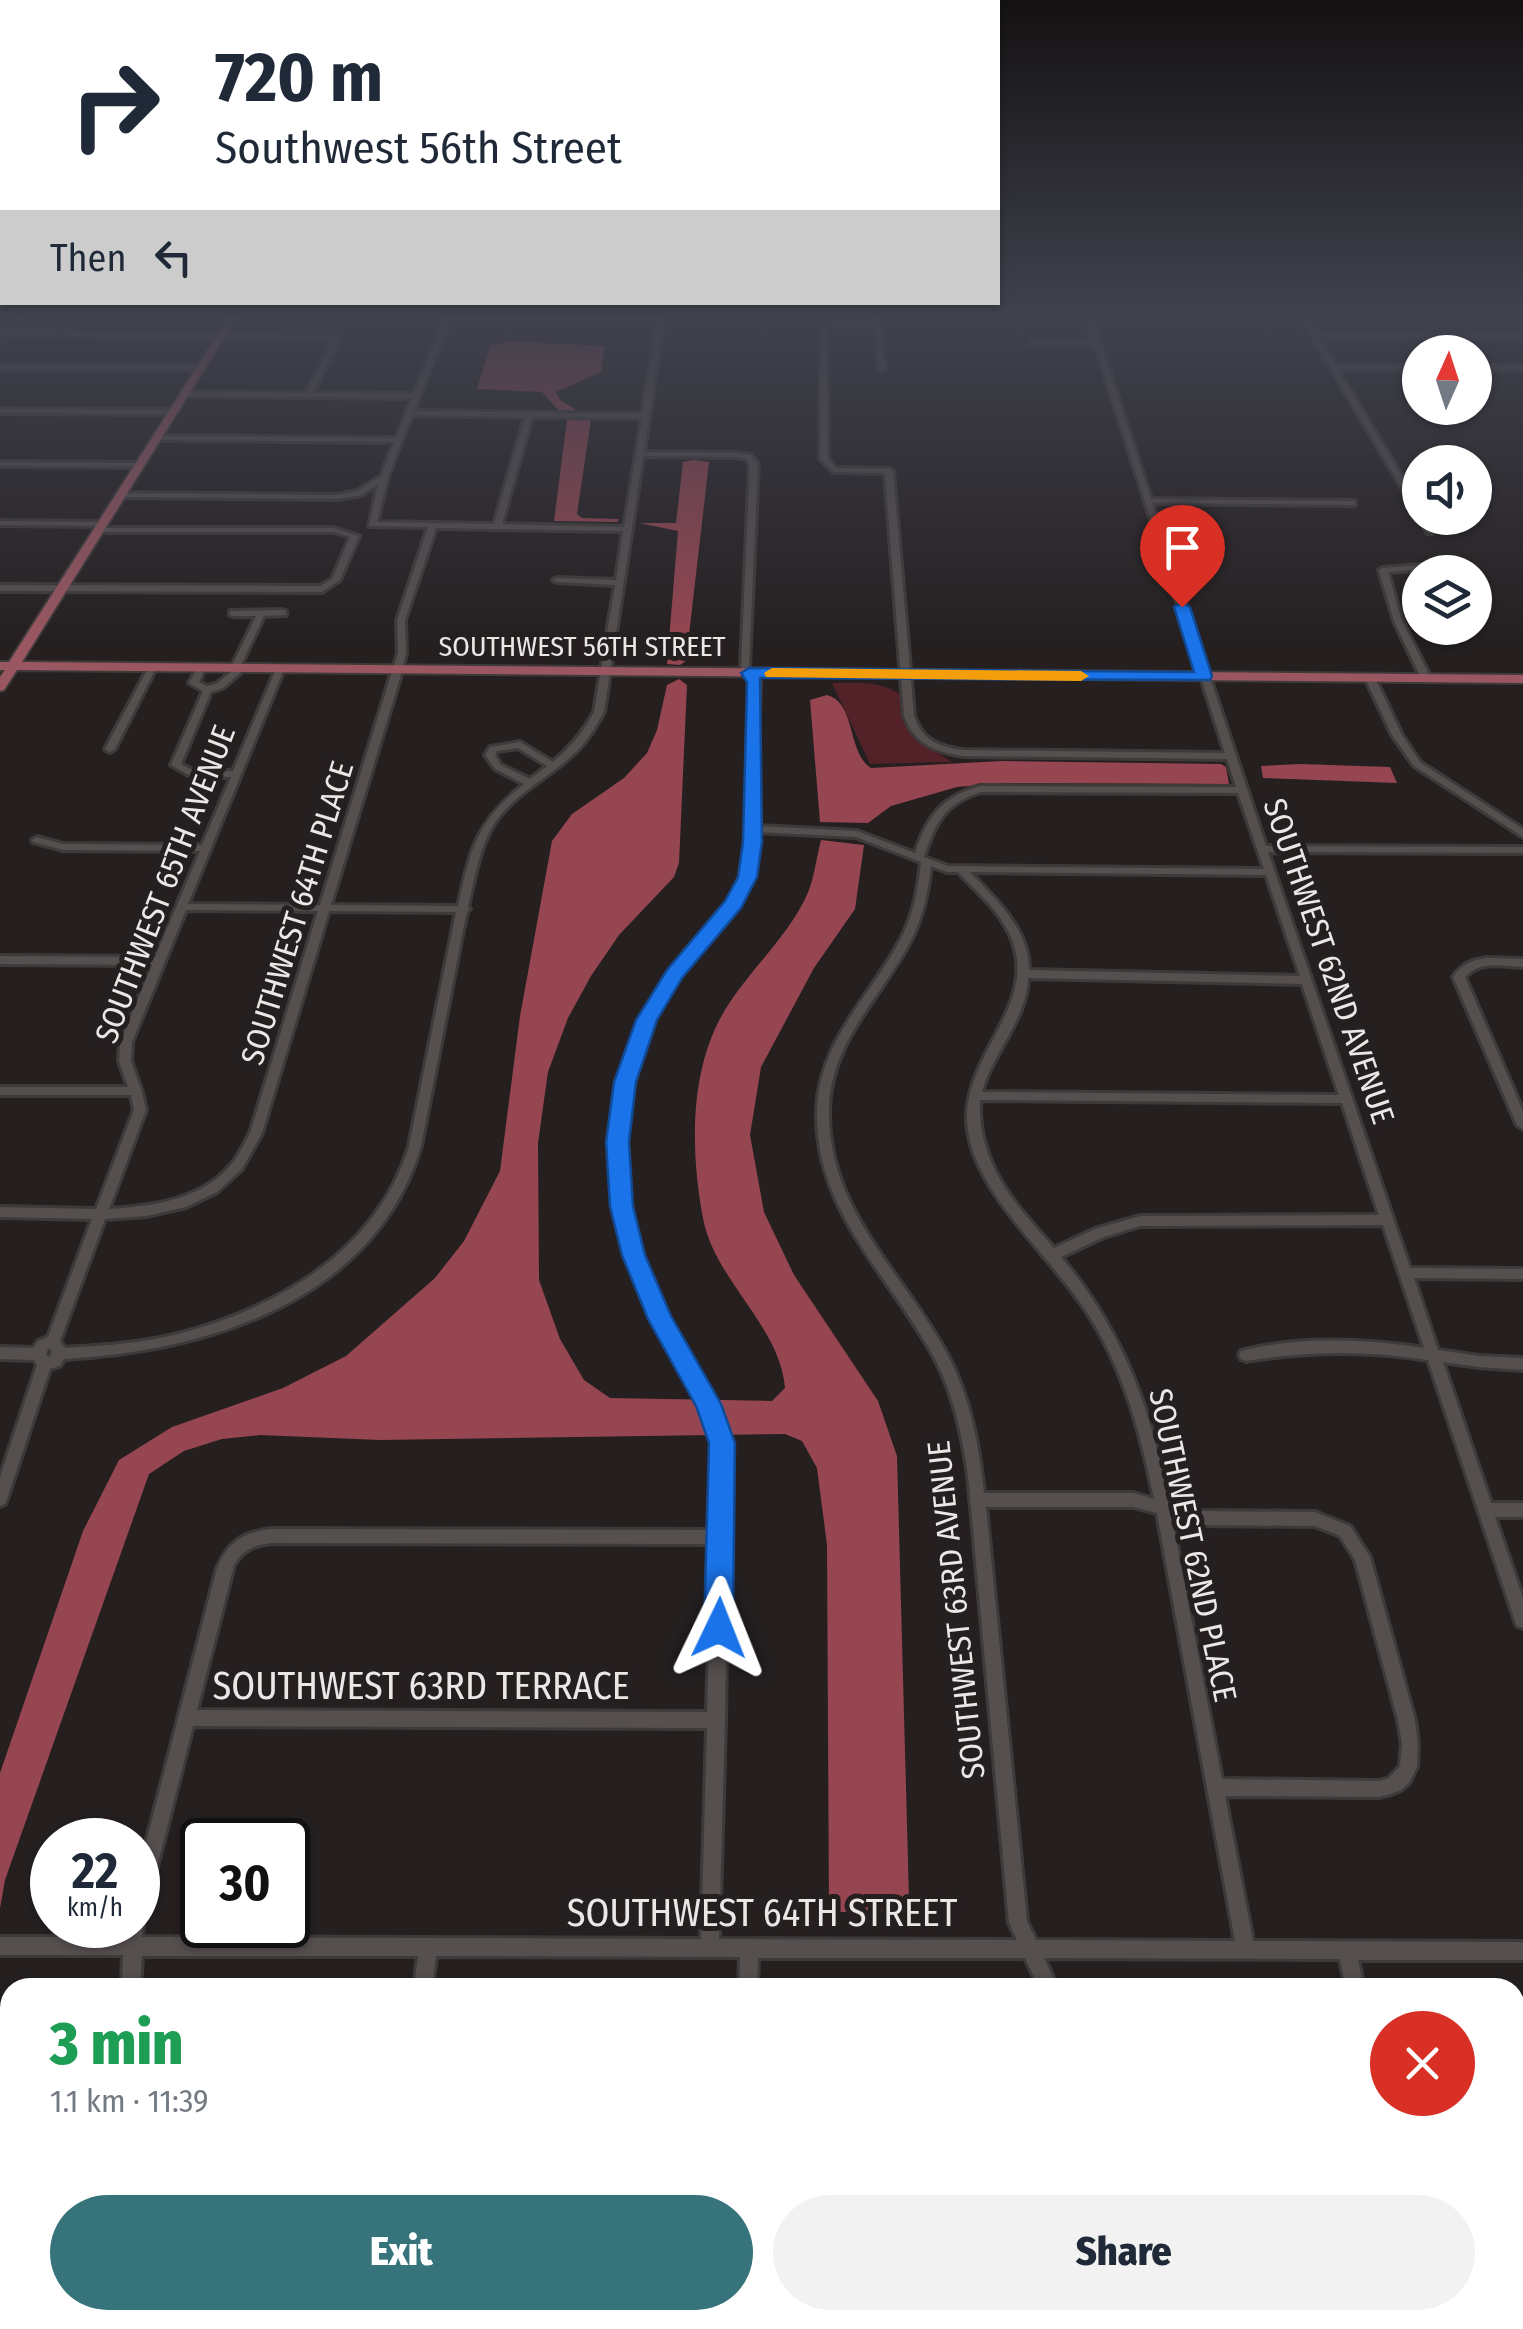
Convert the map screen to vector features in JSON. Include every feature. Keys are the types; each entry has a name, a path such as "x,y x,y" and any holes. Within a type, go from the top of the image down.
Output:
{"main road":[{"path":"0,687 6,666 62,588 164,426"},
{"name":"SOUTHWEST 56TH STREET","path":"6,666 1523,679"}],"street":[{"path":"404,426 384,477 371,521 374,525 628,529"},
{"path":"497,528 525,426"},
{"path":"0,1353 151,1347 253,1317 325,1271 369,1231 394,1194 412,1154 483,834 499,809 528,782 574,751 594,725 606,672 644,426"},
{"path":"824,426 824,459 829,468 888,470 910,722 930,745 968,754 1231,756"},
{"name":"SOUTHWEST 62ND AVENUE","path":"1124,426 1204,676 1523,1621"},
{"path":"1367,426 1402,484"},
{"path":"156,438 399,440"},
{"path":"640,454 746,457 754,464 745,666 755,682 749,871 740,894 674,974 647,1020 629,1066 619,1122 618,1178 630,1246 654,1307 704,1396 720,1437 710,1948"},
{"path":"0,464 139,465"},
{"path":"120,495 337,497 359,493 384,477"},
{"path":"1148,501 1352,503"},
{"path":"0,524 352,533 354,538 330,587 0,588"},
{"name":"SOUTHWEST 64TH PLACE","path":"0,1212 161,1209 217,1188 238,1168 256,1133 398,670 401,620 432,527"},
{"path":"1402,567 1383,568 1402,629"},
{"path":"557,580 619,583"},
{"path":"233,613 283,614"},
{"path":"201,668 194,683 208,689 223,686 238,668 260,613"},
{"path":"1410,645 1426,678"},
{"path":"110,749 152,668"},
{"name":"SOUTHWEST 65TH AVENUE","path":"0,1499 49,1354 138,1118 140,1104 125,1070 124,1049 280,669"},
{"path":"1370,678 1400,740 1417,764 1523,834"},
{"path":"208,689 176,765 190,773 236,774"},
{"path":"528,782 493,763 493,749 520,746 553,766"},
{"name":"SOUTHWEST 63RD AVENUE","path":"1044,1978 1018,1923 969,1437 953,1383 912,1310 852,1224 833,1182 824,1146 825,1090 835,1051 848,1023 892,964 913,927 923,859 935,815 950,801 980,789 1243,790"},
{"path":"752,830 848,833 883,841 937,868 1270,872"},
{"path":"37,840 63,847 207,848"},
{"path":"1262,848 1523,850"},
{"path":"960,869 1014,932 1026,974 1307,980"},
{"path":"183,907 465,910"},
{"path":"0,960 160,961"},
{"path":"1523,963 1480,963 1464,967 1459,977 1523,1125"},
{"name":"SOUTHWEST 62ND PLACE","path":"1026,974 1020,1002 988,1058 976,1096 974,1128 987,1167 1002,1192 1085,1296 1118,1352 1141,1414 1163,1508 1246,1948"},
{"path":"0,1090 135,1091"},
{"path":"976,1096 1347,1099"},
{"path":"1052,1255 1100,1232 1140,1221 1387,1220"},
{"path":"1406,1273 1523,1274"},
{"path":"1246,1355 1302,1349 1405,1351 1467,1364 1523,1364"},
{"path":"977,1500 1134,1500 1196,1518 1306,1518 1340,1527 1351,1537 1362,1557 1410,1738 1410,1762 1404,1777 1388,1788 1368,1790 1216,1787"},
{"path":"1485,1510 1523,1510"},
{"path":"160,1820 226,1568 242,1544 272,1536 721,1538"},
{"name":"SOUTHWEST 63RD TERRACE","path":"186,1718 717,1720"},
{"name":"SOUTHWEST 64TH STREET","path":"0,1946 30,1946"},
{"name":"SOUTHWEST 64TH STREET","path":"160,1947 1246,1948 1523,1952"},
{"path":"132,1978 134,1948"},
{"path":"424,1978 428,1948"},
{"path":"748,1978 750,1948"},
{"path":"1346,1949 1353,1978"}],"shaded area":[{"path":"566,426 590,426 577,514 582,518 619,519 554,521"},
{"path":"683,462 709,462 686,661 680,665 667,664 678,531 639,523 676,523"},
{"path":"679,679 687,685 679,863 674,877 619,935 591,976 568,1018 548,1072 538,1143 539,1280 560,1339 584,1380 610,1398 772,1401 785,1388 772,1344 709,1241 696,1168 698,1089 721,1017 805,899 821,840 864,845 855,909 814,968 761,1067 750,1135 764,1212 794,1275 878,1401 897,1456 909,1898 899,1912 829,1912 827,1545 817,1468 802,1441 785,1434 380,1440 260,1435 222,1439 184,1451 149,1474 5,1880 0,1908 0,1773 83,1531 119,1460 172,1427 283,1388 346,1356 435,1278 464,1241 500,1171 520,1016 552,841 572,814 624,778 647,753 657,730 667,685"},
{"path":"832,683 878,685 904,697 917,737 952,762 870,764"},
{"path":"827,695 843,707 858,751 871,768 1002,761 1221,764 1226,767 1229,784 1006,783 957,787 891,806 868,823 820,822 810,700"},
{"path":"1261,766 1390,767 1397,783 1263,778"}],"slow traffic":[{"path":"772,673 1081,676"}],"route":[{"path":"719,1628 722,1443 708,1404 660,1319 634,1255 618,1178 618,1142 625,1082 647,1020 674,974 734,904 748,877 755,682 749,673 1204,676 1182,607"}]}
